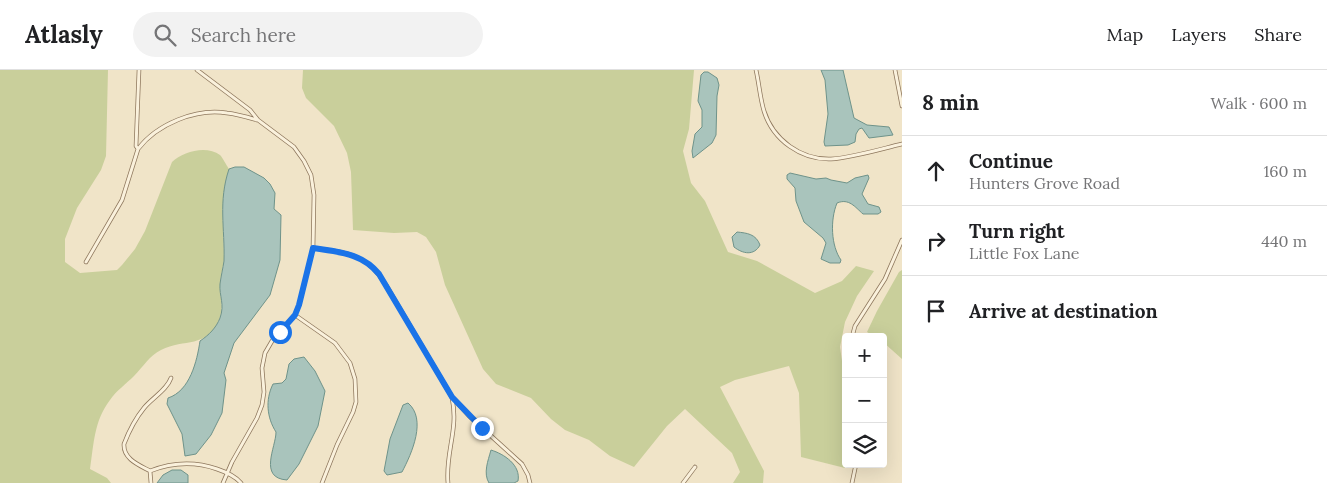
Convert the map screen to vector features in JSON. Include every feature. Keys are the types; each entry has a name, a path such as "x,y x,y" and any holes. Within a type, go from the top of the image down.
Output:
{"street":[{"path":"138,149 136,146 139,70"},
{"path":"197,70 250,110 258,120 294,146 311,175 314,195 313,248 305,287 295,315 272,341 265,353 262,368 264,392 262,405 223,483"},
{"path":"756,70 764,110 768,120 785,143 800,152 809,156 829,159 902,144"},
{"path":"895,70 902,106"},
{"path":"86,262 122,200 138,149 156,130 197,114 226,112 258,120"},
{"path":"853,333 855,326 885,279 902,240"},
{"path":"313,248 351,254 374,268 416,334 452,397 469,416 522,464 530,483"},
{"path":"295,315 335,343 350,363 355,379 356,402 353,412 322,483"},
{"path":"150,471 127,456 124,444 135,421 144,408 169,383 171,378"},
{"path":"448,483 447,466 455,424 452,397"},
{"path":"150,471 166,465 189,463 205,465 227,472 241,483"},
{"path":"683,483 696,467"},
{"path":"852,483 855,468"},
{"path":"150,471 151,483"}],"green space":[{"path":"0,70 108,70 106,156 101,170 77,208 65,239 65,262 80,273 117,270 122,265 135,249 145,231 172,162 177,158 189,152 209,150 220,155 229,169 223,203 224,260 220,283 222,307 219,320 214,329 201,339 170,346 153,355 110,400 98,424 90,469 107,478 111,483 0,483"},
{"path":"303,70 694,70 689,129 683,151 691,183 705,201 728,252 757,261 815,293 842,281 856,266 874,271 857,296 842,333 840,347 842,361 842,467 801,457 799,393 789,366 735,380 720,387 764,471 763,483 733,483 740,472 732,453 685,409 667,426 634,467 610,456 589,440 565,430 551,419 531,398 496,384 483,369 445,285 436,252 426,237 417,232 394,233 353,230 351,172 347,153 334,126 306,98 302,88"},
{"path":"902,270 902,359 887,346 887,333 867,332 899,272"}],"water":[{"path":"821,70 843,70 854,118 867,125 889,127 893,135 869,138 862,128 856,134 855,142 848,145 825,146 828,114 825,80"},
{"path":"704,72 708,72 717,78 719,85 716,135 712,143 693,158 692,151 695,134 702,127 702,110 698,101 701,75"},
{"path":"244,167 264,178 275,193 274,209 281,215 280,260 270,295 234,343 224,373 226,380 222,413 211,435 196,454 185,456 182,434 167,404 168,398 182,389 187,382 197,357 200,341 212,331 220,318 222,304 220,284 224,261 224,193 229,169"},
{"path":"790,173 847,183 855,178 868,175 869,178 862,194 868,204 879,207 881,212 878,214 863,214 848,202 837,203 833,217 833,240 841,260 840,263 830,263 821,259 826,243 823,238 804,222 796,201 795,188 787,179 787,175"},
{"path":"737,232 754,236 760,245 758,249 748,253 734,247 732,237"},
{"path":"304,357 315,371 325,391 318,426 299,464 287,480 278,478 273,474 271,468 276,432 269,415 268,403 273,384 282,383 286,379 289,364 294,359"},
{"path":"408,403 414,410 416,418 416,436 402,472 387,475 384,471 390,439 403,405"},
{"path":"491,450 511,461 517,470 518,481 514,483 489,483 486,471"},
{"path":"172,470 181,470 188,475 188,483 157,483 163,475"}],"route":[{"path":"280,332 295,315 299,305 313,248 343,252 359,257 370,264 379,274 452,397 482,428"}]}
